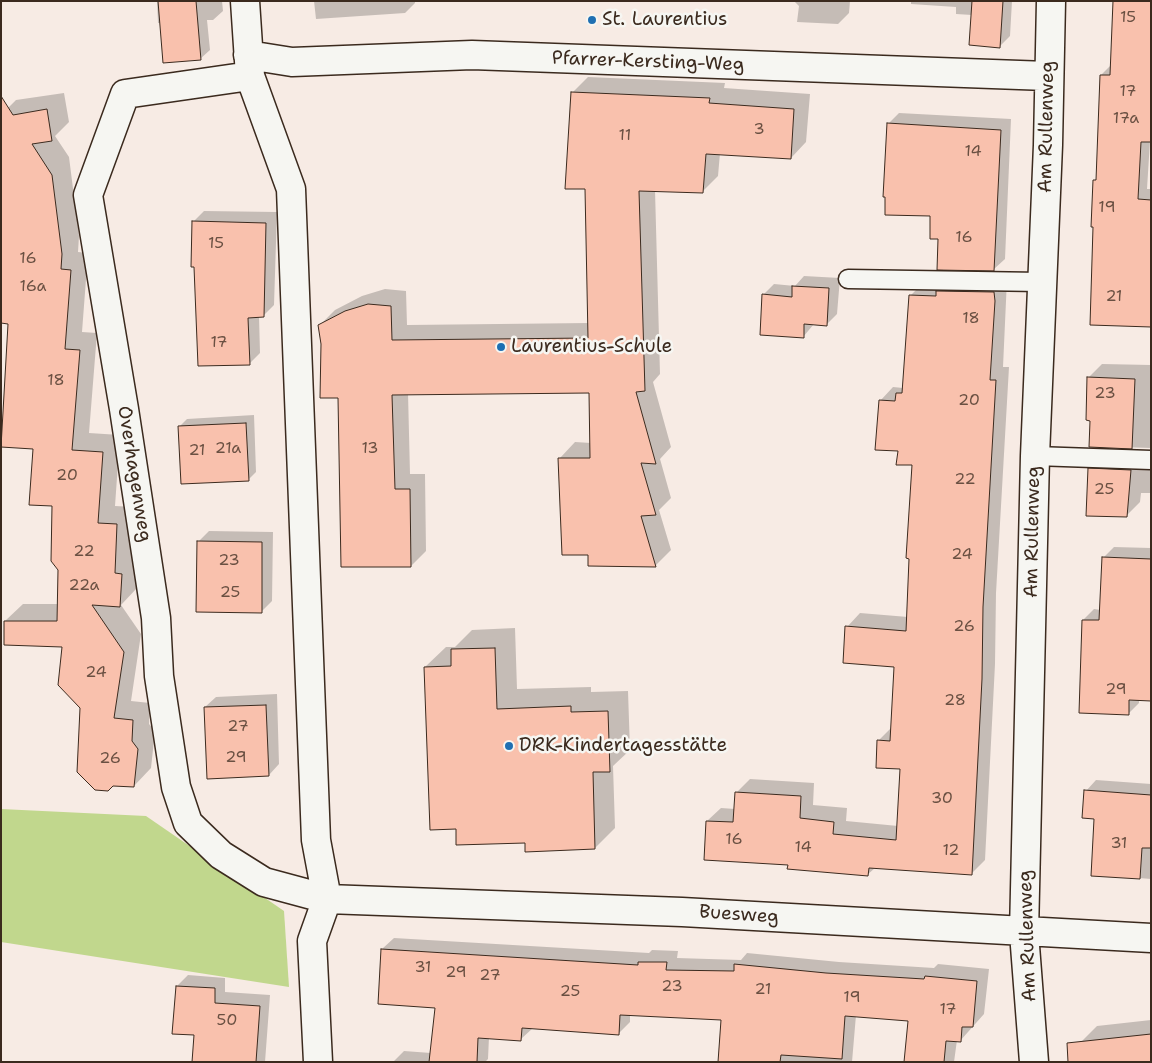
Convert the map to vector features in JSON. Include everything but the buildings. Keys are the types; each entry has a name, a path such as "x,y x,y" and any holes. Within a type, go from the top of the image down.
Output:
{"street":[{"path":"245,1 249,66 291,189 316,840 327,899 312,941 318,1062"},
{"name":"Am Rullenweg","path":"1034,1062 1024,932 1035,456 1048,146 1047,76 1051,1"},
{"name":"Pfarrer-Kersting-Weg","path":"249,66 292,62 472,55 1047,76"},
{"name":"Overhagenweg","path":"249,66 125,94 88,196 124,409 156,618 159,676 176,787 182,807 188,823 221,855 264,882 327,899"},
{"name":"Buesweg","path":"327,899 682,912 1151,938"}],"lane":[{"path":"848,279 1041,282"},
{"path":"1035,456 1151,460"}],"green space":[{"path":"1,809 146,816 284,911 289,987 1,942"}],"place":[{"name":"St. Laurentius","path":"592,20"},
{"name":"Laurentius-Schule","path":"501,347"},
{"name":"DRK-Kindertagesstätte","path":"509,746"}]}
